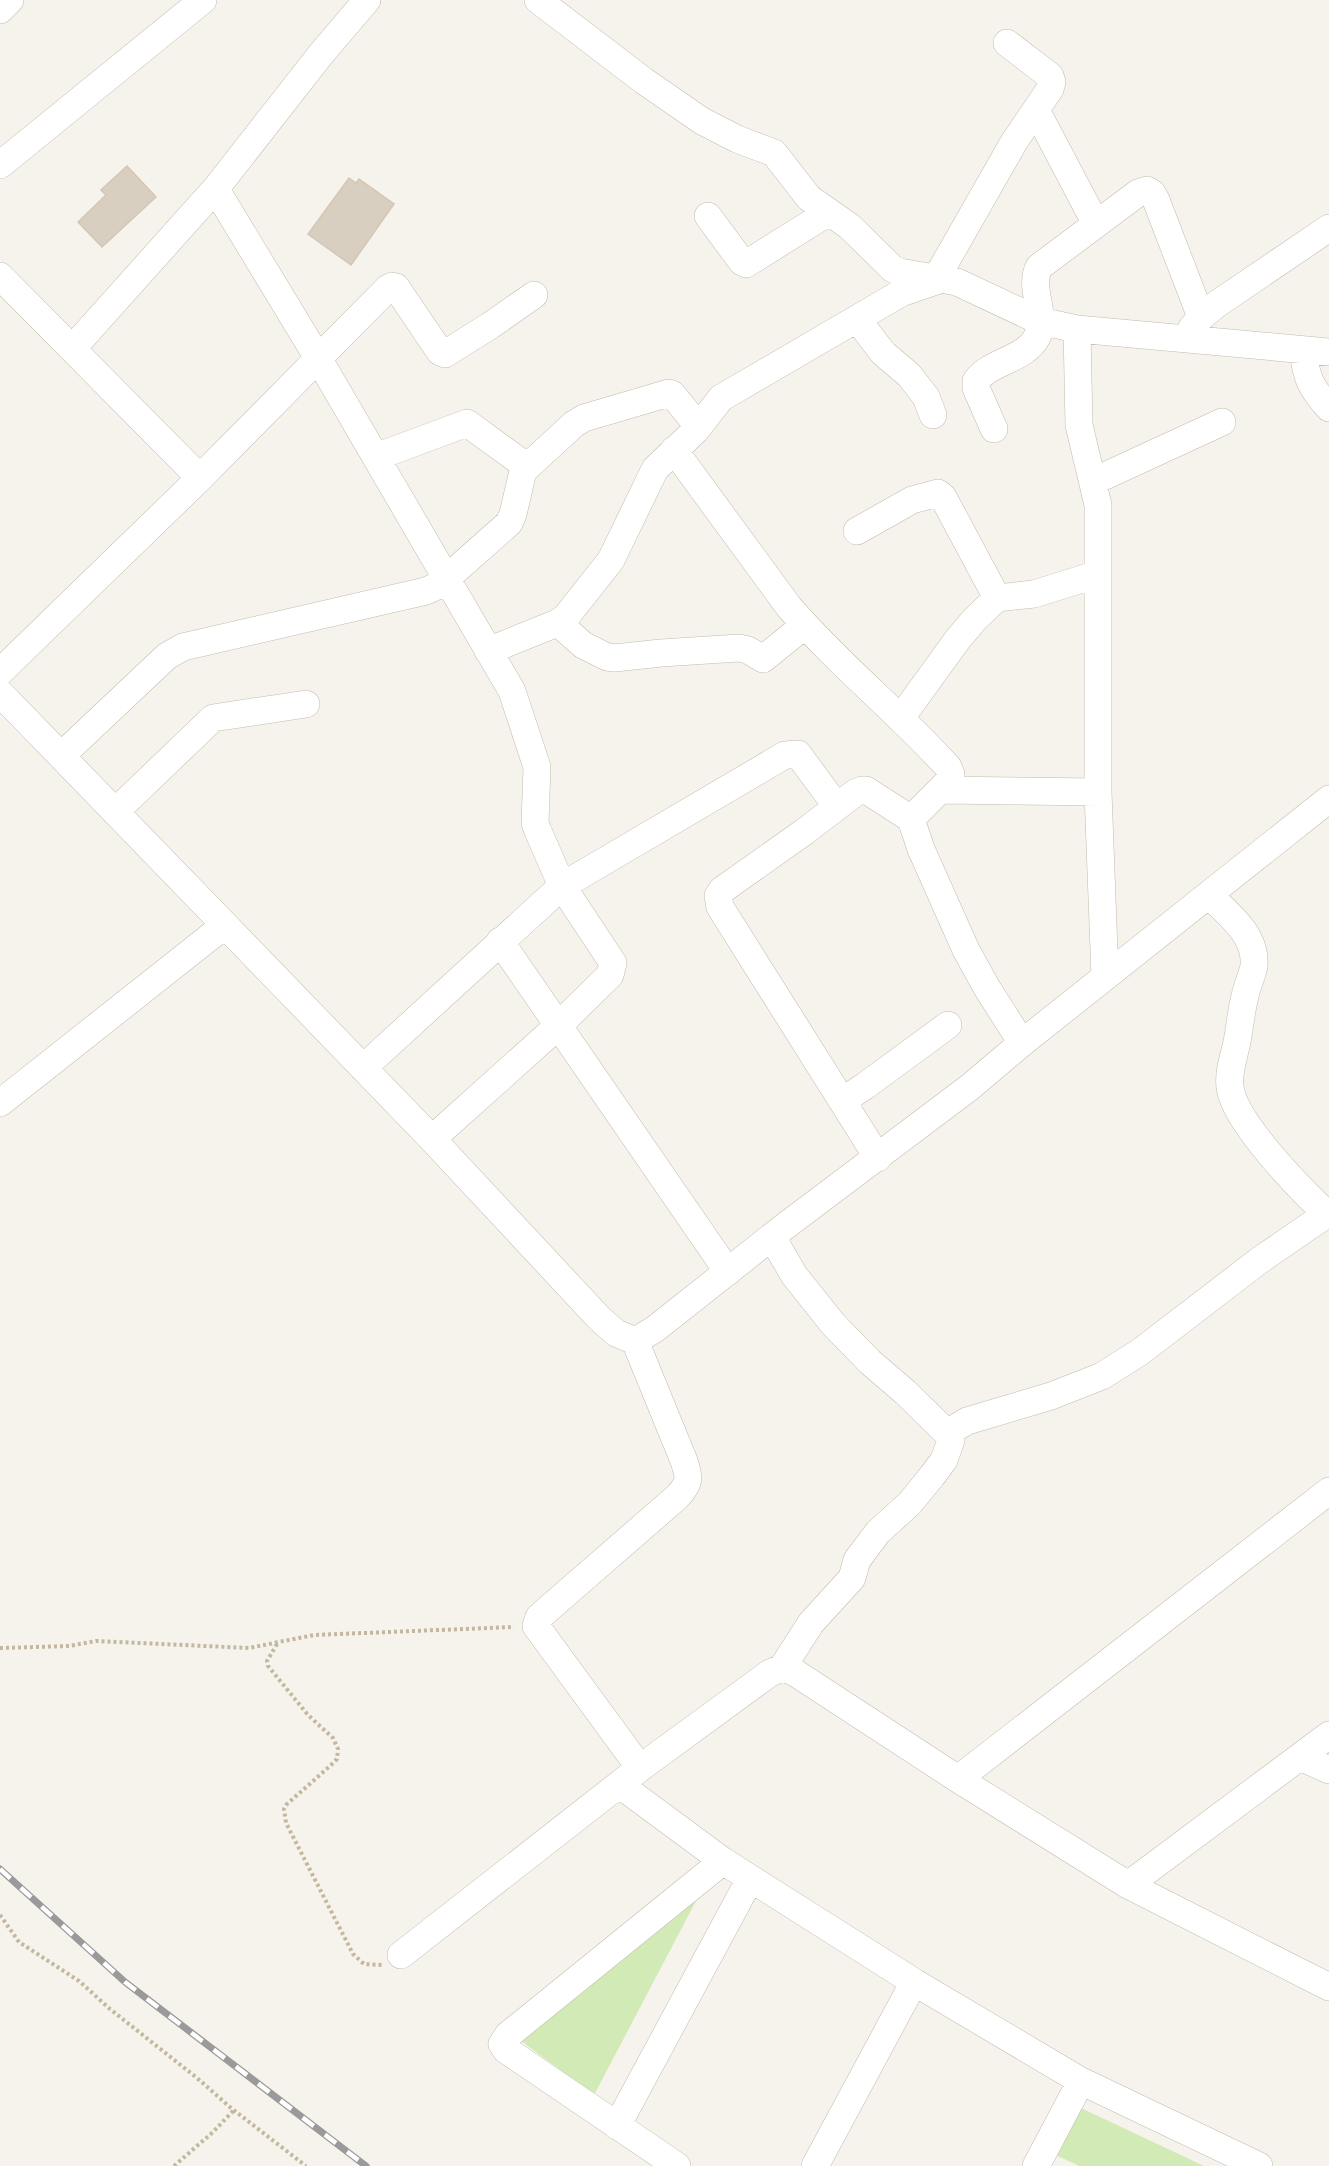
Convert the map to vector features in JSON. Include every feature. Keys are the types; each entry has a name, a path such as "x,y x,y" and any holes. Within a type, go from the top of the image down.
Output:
{"street":[{"path":"0,10 10,0"},
{"path":"0,165 203,0"},
{"path":"72,349 217,188 321,54 367,0"},
{"path":"538,0 644,81 702,121 737,139 774,153 810,198 849,226 893,269 909,275 957,282 1040,321 1077,329 1329,352"},
{"path":"488,651 564,619 611,560 650,477 724,396 901,293 942,278 1014,142 1052,82 1050,76 1007,43"},
{"path":"1035,110 1096,224"},
{"path":"217,188 512,691 536,762 536,823 562,886 613,963 609,975 559,1025 432,1139"},
{"path":"994,429 976,388 976,381 982,374 1029,347 1036,338 1040,321 1035,281 1040,267 1138,193 1147,190 1152,193 1201,317"},
{"path":"708,216 742,262 746,264 829,212"},
{"path":"1182,339 1201,317 1217,304 1329,228"},
{"path":"0,276 200,478"},
{"path":"0,672 200,478 392,286 399,291 440,352 446,354 534,295"},
{"path":"857,319 883,353 909,375 926,397 933,415"},
{"path":"1077,329 1079,425 1098,505 1098,792 1105,977"},
{"path":"1302,350 1309,381 1329,408"},
{"path":"61,756 167,656 183,647 426,591 448,580 509,523 520,477 526,466 584,418 665,393 672,394 698,426"},
{"path":"1094,481 1222,422"},
{"path":"376,457 467,423 526,466"},
{"path":"674,450 789,607 856,679 898,715 948,766 951,777 942,790 911,819"},
{"path":"857,531 904,504 925,495 939,493 997,598"},
{"path":"898,715 908,708 958,639 997,598 1034,594 1098,574"},
{"path":"564,619 566,629 584,645 607,657 615,658 739,648 748,650 763,659 805,625"},
{"path":"0,693 432,1139 609,1327 616,1333 635,1341 684,1461 688,1473 687,1483 676,1497 539,1617 536,1623 630,1776 723,1861 914,1982 1081,2081 1259,2166"},
{"path":"115,812 213,718 306,704"},
{"path":"363,1068 562,886 789,753 798,754 837,807"},
{"path":"878,1158 718,900 722,890 864,789 911,819 921,849 966,950 1022,1043"},
{"path":"942,790 1098,792"},
{"path":"635,1341 655,1329 970,1087 1329,799"},
{"path":"947,1433 967,1421 1051,1396 1102,1376 1140,1352 1260,1260 1328,1215 1306,1196 1266,1149 1233,1099 1230,1072 1245,996 1254,965 1253,954 1251,945 1240,926 1209,895"},
{"path":"0,1103 225,926"},
{"path":"500,941 728,1272"},
{"path":"842,1101 948,1025"},
{"path":"401,1955 630,1776 770,1673 782,1668 811,1623 852,1578 857,1560 878,1532 910,1503 944,1460 951,1444 951,1437 870,1362 833,1324 806,1292 772,1237"},
{"path":"958,1779 1329,1491"},
{"path":"782,1668 794,1672 958,1779 1128,1885 1329,1987"},
{"path":"1128,1885 1329,1734"},
{"path":"1300,1756 1329,1770"},
{"path":"677,2166 506,2050 502,2044 504,2039 723,1861"},
{"path":"617,2126 750,1879"},
{"path":"815,2166 914,1982"},
{"path":"1038,2165 1081,2081"}],"path":[{"path":"0,1648 69,1646 96,1641 242,1648 314,1635 505,1628 536,1623"},
{"path":"278,1643 267,1660 268,1666 308,1715 333,1738 338,1749 337,1759 286,1804 284,1809 286,1823 353,1954 364,1964 372,1965 382,1965 401,1955"},
{"path":"0,1915 19,1942 80,1981 110,2009 306,2166"},
{"path":"174,2166 234,2110"}],"green space":[{"path":"707,1880 594,2095 509,2032"},
{"path":"1066,2101 1204,2166 1079,2166 1043,2149"}],"building":[{"path":"127,166 156,197 102,247 78,222 106,195 101,190"},
{"path":"349,178 356,183 359,179 394,204 351,265 308,234"}],"railway":[{"path":"0,1869 125,1982 366,2166"}]}
